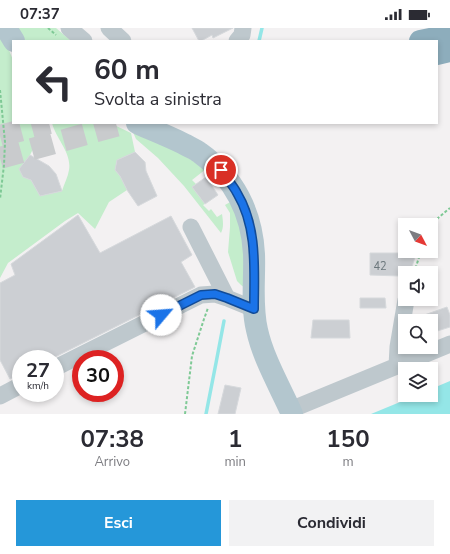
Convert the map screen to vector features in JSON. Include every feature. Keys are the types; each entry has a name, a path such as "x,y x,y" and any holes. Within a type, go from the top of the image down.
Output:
{"highway":[{"path":"425,40 450,35"},
{"path":"438,54 450,51"}],"main road":[{"path":"6,28 13,40"},
{"path":"141,124 153,127 199,152 221,170 237,193 249,219 252,237 254,253 254,309 257,329 264,351 291,412"}],"street":[{"path":"69,28 83,40"},
{"path":"109,28 122,40"},
{"path":"238,40 242,35 243,28"},
{"path":"191,227 221,296"},
{"path":"64,364 201,295 221,296 254,309"},
{"path":"397,366 398,347 405,306"},
{"path":"291,412 450,344"},
{"path":"0,396 12,390"}],"path":[{"path":"0,90 5,142 0,199"},
{"path":"438,218 450,208"},
{"path":"185,414 192,356 204,319 221,296"}],"green space":[{"path":"0,28 12,58 12,124 44,124 47,136 39,137 30,155 20,169 23,177 31,180 40,196 62,191 69,170 66,152 52,124 112,124 131,133 135,152 117,160 115,170 120,176 127,190 109,202 95,229 78,213 8,263 0,278"},
{"path":"16,28 56,28 70,40 22,40"},
{"path":"132,130 172,148 206,169 192,180 196,184 192,187 205,204 203,205 209,211 211,209 217,217 222,214 223,226 221,233 184,186 158,158 136,139"},
{"path":"232,201 244,232 246,289 237,281 228,252 230,213 225,205"}],"water":[{"path":"450,381 450,414 371,414 400,402 438,402 438,386"}],"building":[{"path":"192,28 233,28 213,38 212,35 203,40 198,40"},
{"path":"135,152 145,162 146,171 157,196 138,206 115,170 117,160"},
{"path":"30,155 49,166 56,174 62,191 40,196 31,180 23,177 19,169"},
{"path":"206,177 218,195 205,204 192,187"},
{"path":"78,215 100,253 171,216 192,255 181,262 195,287 64,352 64,350 12,350 12,378 10,379 0,360 0,283 15,275 11,264"},
{"path":"370,253 398,253 398,258 415,258 412,266 398,266 398,276 370,275"},
{"path":"360,298 385,298 386,308 360,308"},
{"path":"447,307 450,315 450,327 438,331 438,314 427,314"},
{"path":"313,320 349,320 350,338 311,338"},
{"path":"225,385 241,388 235,414 218,414"}],"waterway":[{"path":"259,40 262,28"},
{"path":"206,414 224,321"}],"tunnel":[{"path":"0,136 45,124"},
{"path":"0,158 122,124"}],"route":[{"path":"161,315 201,295 215,294 254,309 254,253 249,219 237,193 221,170"}]}
